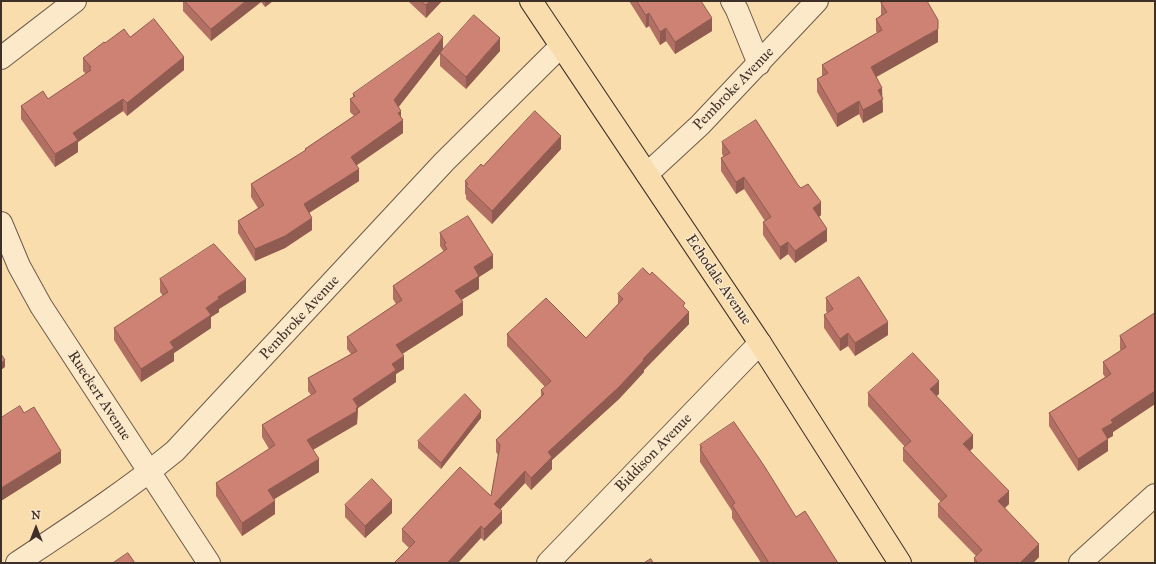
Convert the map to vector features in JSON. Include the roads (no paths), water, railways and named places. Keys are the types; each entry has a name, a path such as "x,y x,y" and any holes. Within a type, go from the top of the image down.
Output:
{"main road":[{"name":"Echodale Avenue","path":"531,1 760,343 900,563"}],"street":[{"path":"1,58 75,1"},
{"path":"732,1 758,64"},
{"name":"Pembroke Avenue","path":"647,174 700,125 818,1"},
{"name":"Pembroke Avenue","path":"17,563 113,499 149,473 175,451 444,162 561,46"},
{"name":"Rueckert Avenue","path":"1,223 19,266 41,306 209,563"},
{"name":"Biddison Avenue","path":"548,563 760,343"},
{"path":"1080,563 1155,494"}]}
